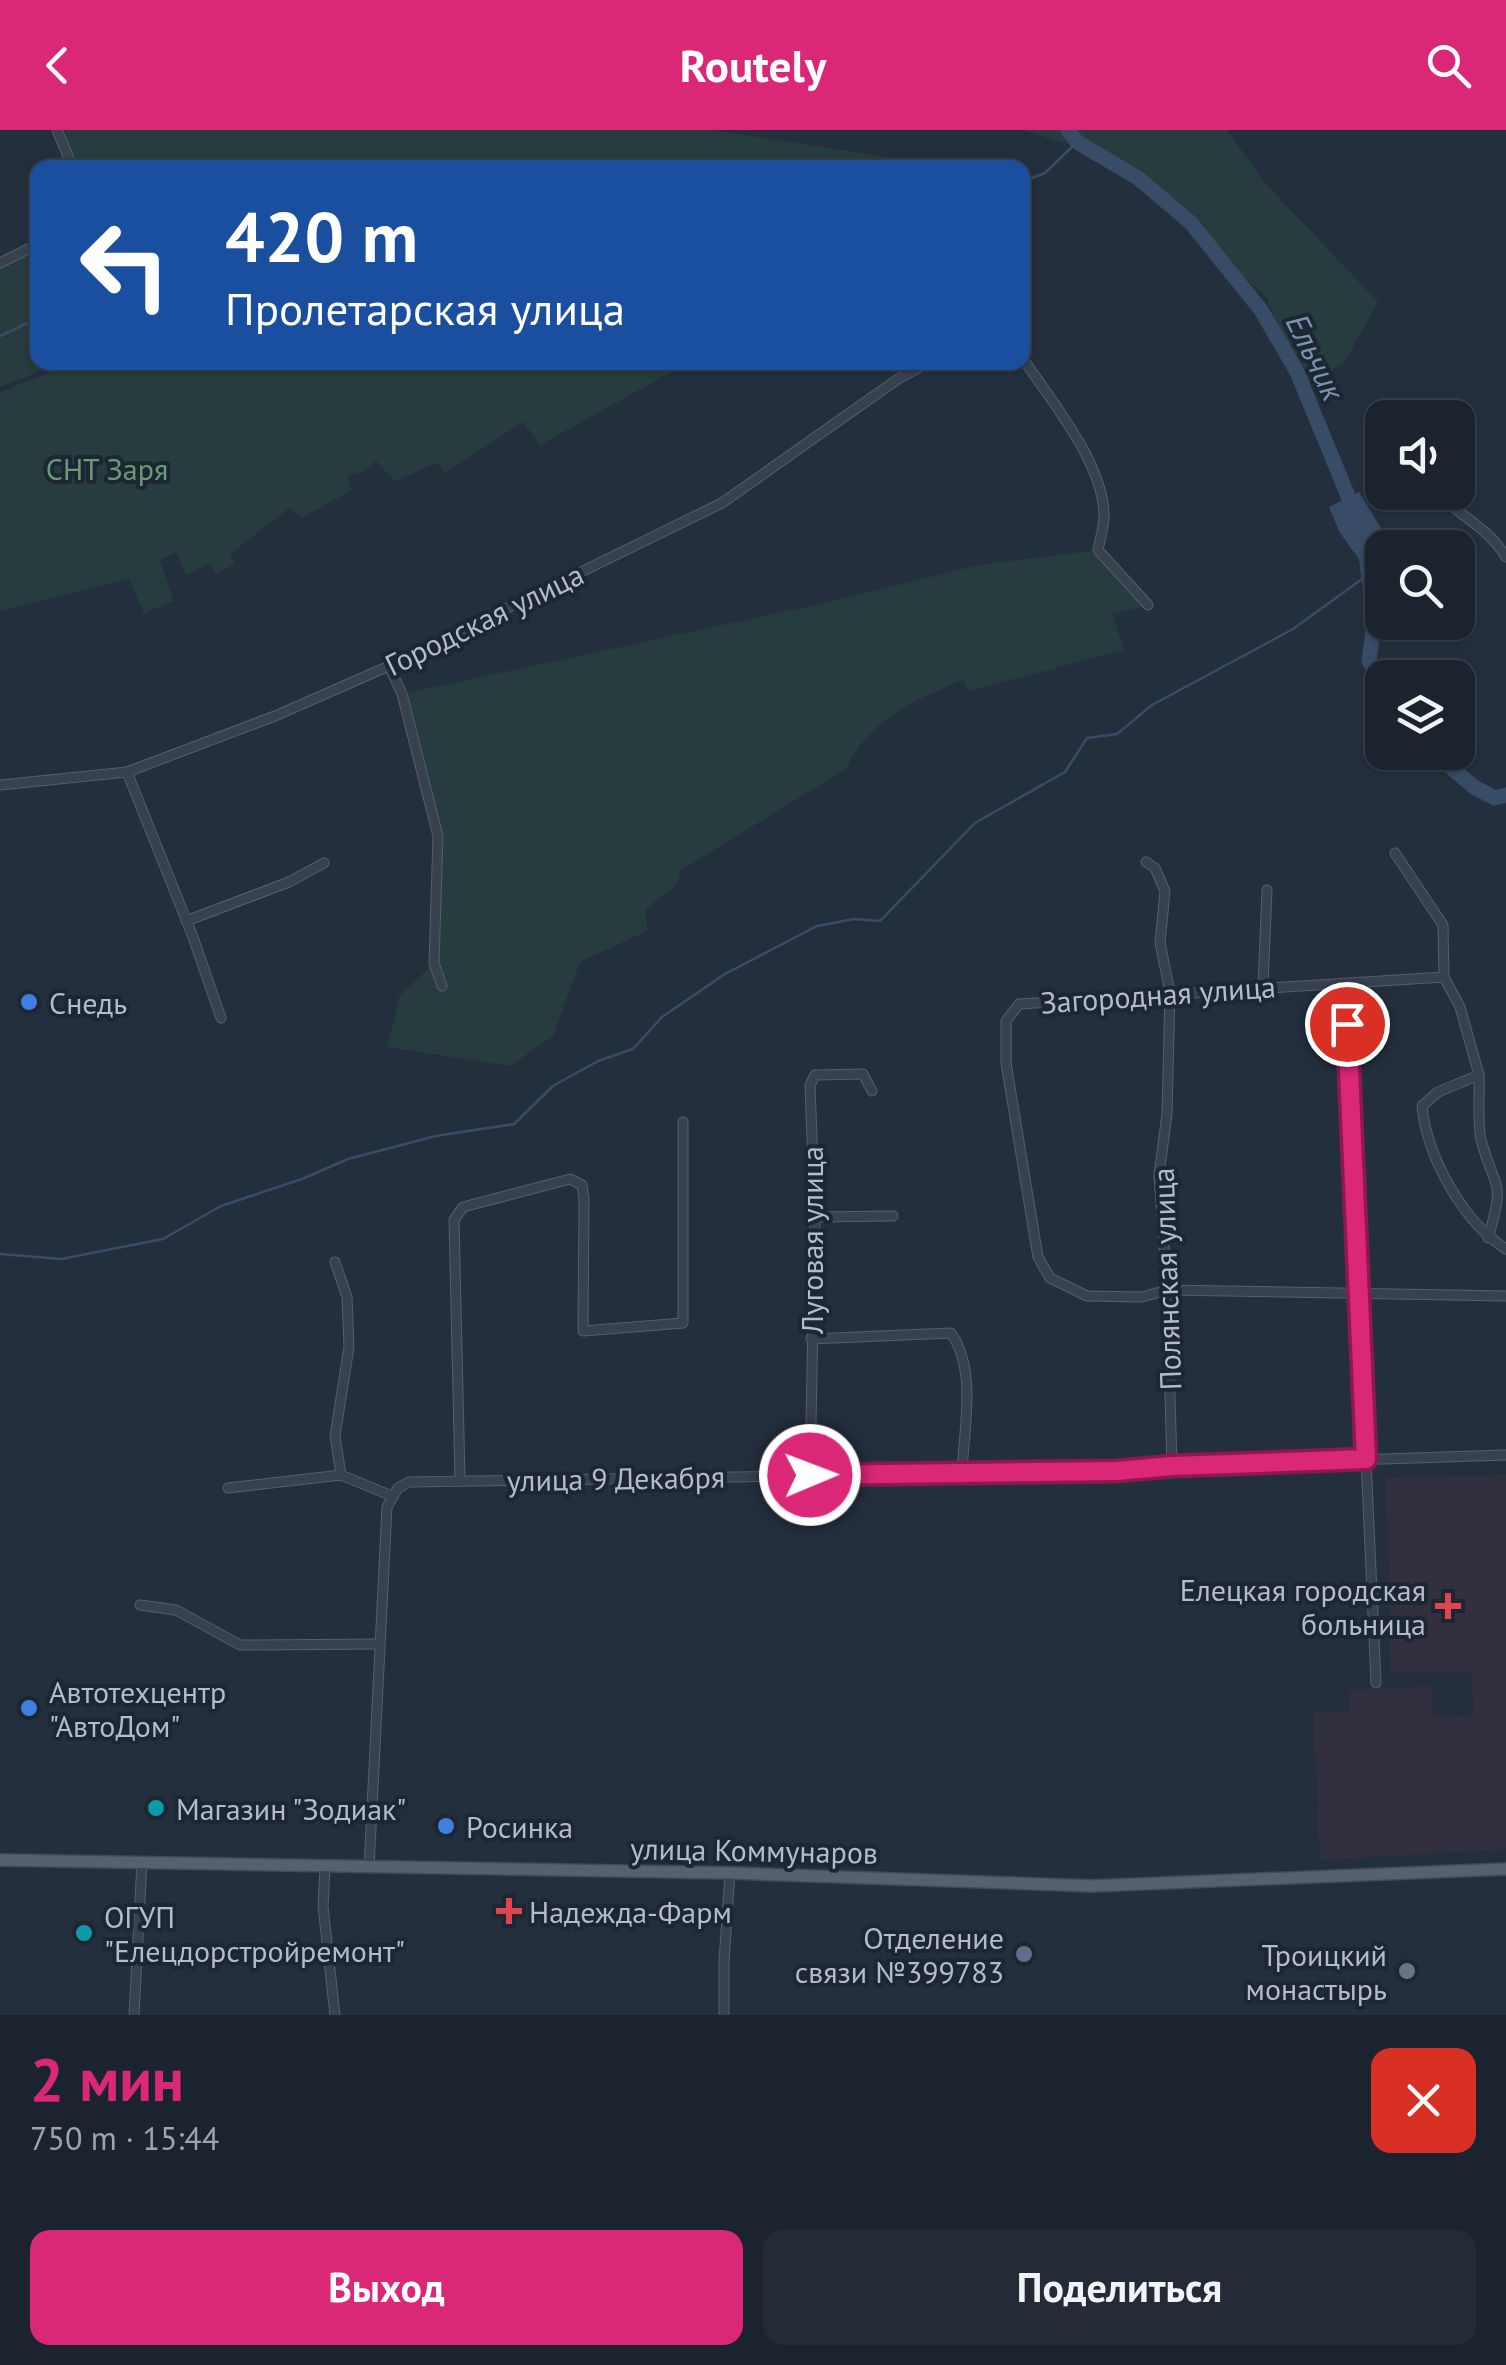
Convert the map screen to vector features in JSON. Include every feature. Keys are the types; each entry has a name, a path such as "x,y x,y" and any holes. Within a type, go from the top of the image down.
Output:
{"main road":[{"name":"улица Коммунаров","path":"0,1860 730,1873 1092,1886 1506,1869"}],"street":[{"path":"57,130 70,160"},
{"path":"0,262 30,248"},
{"path":"1030,369 1087,456 1102,499 1104,519 1098,550 1148,605"},
{"name":"Городская улица","path":"0,785 127,772 275,716 389,666 722,503 915,370"},
{"path":"1454,510 1485,529 1506,557"},
{"path":"389,666 402,694 438,836 434,963 442,986"},
{"path":"127,772 221,1018"},
{"path":"1394,852 1444,925 1444,977 1460,1006 1479,1075 1480,1134 1505,1200 1488,1238"},
{"name":"Полянская улица","path":"1146,862 1156,868 1165,891 1160,943 1170,992 1167,1114 1159,1174 1172,1466"},
{"path":"186,921 288,882 324,863"},
{"path":"1262,986 1266,890"},
{"name":"Загородная улица","path":"1167,1290 1142,1297 1087,1296 1050,1278 1038,1257 1006,1063 1006,1021 1019,1004 1444,977"},
{"path":"1345,986 1376,1682"},
{"name":"Луговая улица","path":"810,1475 815,1217 810,1084 815,1075 863,1074 872,1091"},
{"path":"1479,1075 1438,1092 1422,1106 1424,1123 1456,1199 1488,1238 1506,1249"},
{"path":"460,1479 454,1220 463,1207 570,1179 582,1185 584,1199 583,1331 683,1323 682,1122"},
{"path":"815,1217 893,1216"},
{"path":"335,1262 347,1297 348,1347 335,1436 341,1474"},
{"path":"1167,1290 1506,1296"},
{"path":"811,1339 951,1332 962,1350 966,1389 962,1472"},
{"name":"улица 9 Декабря","path":"392,1496 409,1482 460,1479 1117,1471 1506,1455"},
{"path":"228,1488 341,1474 392,1496 387,1507 369,1868"},
{"path":"140,1605 176,1610 240,1645 379,1644"},
{"path":"134,2015 142,1862"},
{"path":"324,1868 335,2015"},
{"path":"724,2015 730,1873"}],"shaded area":[{"name":"Елецкая городская больница","path":"1506,1475 1506,1849 1320,1860 1313,1713 1351,1711 1350,1691 1431,1686 1433,1718 1474,1715 1471,1673 1391,1673 1386,1478"}],"green space":[{"path":"57,130 713,130 906,160 70,160"},
{"path":"1023,130 1227,130 1265,183 1378,302 1344,363 1300,389 1267,298 1160,198 1070,145"},
{"path":"30,252 30,370 43,370 0,387 0,267"},
{"name":"СНТ Заря","path":"57,370 675,370 540,445 523,422 445,473 437,463 395,481 376,461 364,471 348,475 352,490 302,518 289,508 230,554 235,564 217,574 209,563 186,576 176,552 160,560 174,601 144,613 129,579 0,611 0,392"},
{"path":"1098,550 1148,605 1112,614 1124,650 968,691 963,680 896,713 868,736 846,769 681,870 677,884 646,909 647,931 580,962 553,1036 510,1066 387,1047 399,997 434,963 438,848 402,694 829,602 979,565"}],"water":[{"path":"1359,492 1365,510 1370,510 1382,530 1365,530 1365,608 1359,559 1340,533 1329,507"}],"waterway":[{"name":"Ельчик","path":"1068,130 1077,142 1138,178 1191,223 1261,310 1297,372 1355,513"},
{"path":"1030,179 1045,173 1077,142"},
{"path":"0,336 30,322"},
{"path":"0,1254 61,1259 163,1239 221,1206 348,1159 436,1136 514,1124 553,1086 598,1061 633,1049 662,1017 725,974 817,926 854,919 880,921 975,823 1065,772 1087,738 1117,734 1152,705 1293,629 1362,579"},
{"name":"Ельчик","path":"1369,660 1372,640"},
{"name":"Ельчик","path":"1454,770 1495,798 1506,795"}],"place":[{"name":"Снедь","path":"29,1002"},
{"name":"Елецкая городская больница","path":"1448,1606"},
{"name":"Автотехцентр \"АвтоДом\"","path":"29,1708"},
{"name":"Магазин \"Зодиак\"","path":"156,1808"},
{"name":"Росинка","path":"446,1826"},
{"name":"Надежда-Фарм","path":"509,1911"},
{"name":"ОГУП \"Елецдорстройремонт\"","path":"84,1933"},
{"name":"Отделение связи №399783","path":"1024,1954"},
{"name":"Троицкий монастырь","path":"1407,1971"}],"route":[{"path":"810,1475 1117,1471 1366,1459 1347,1024"}]}
